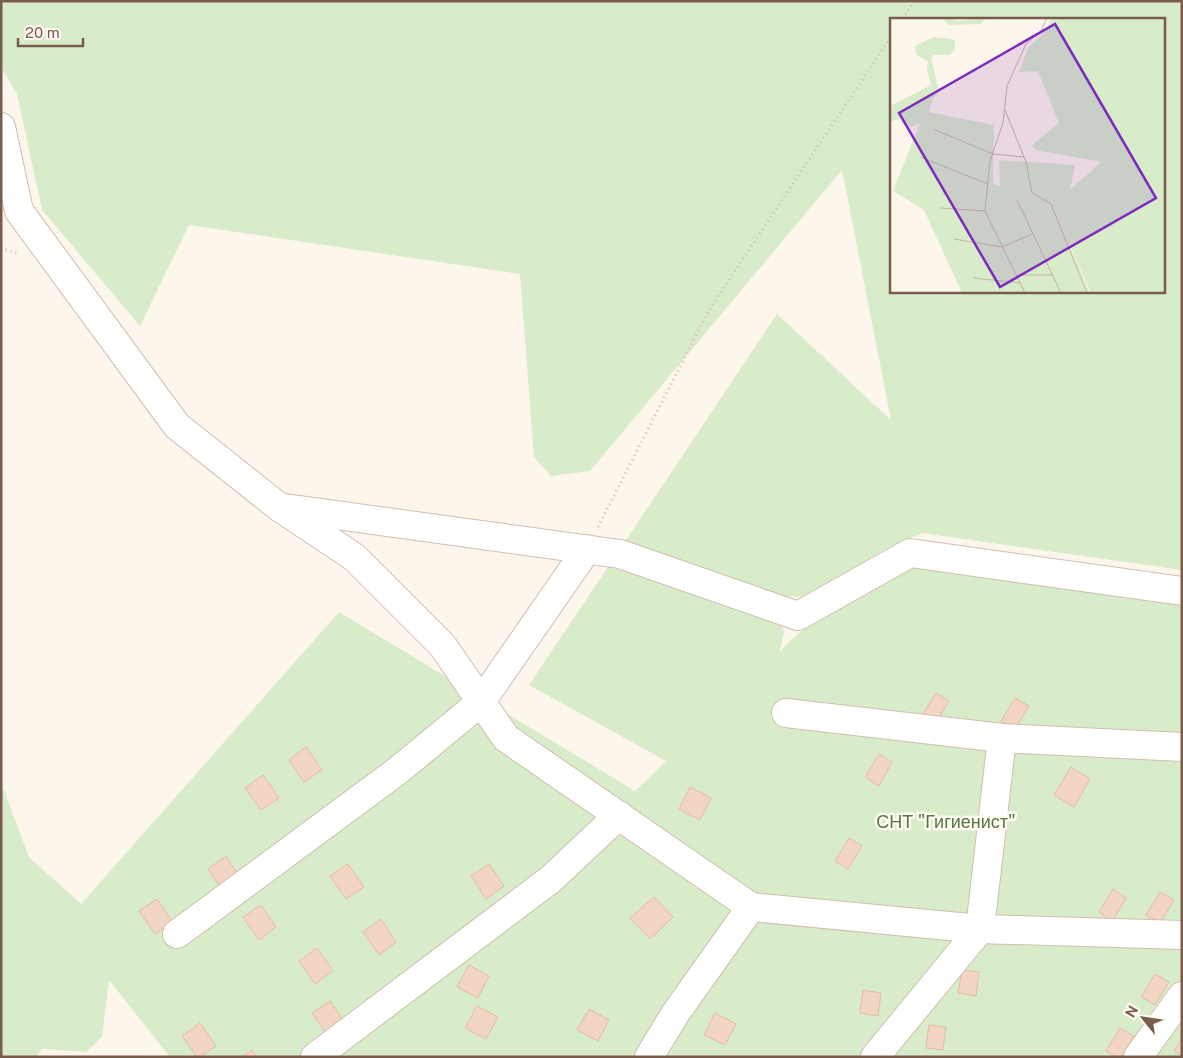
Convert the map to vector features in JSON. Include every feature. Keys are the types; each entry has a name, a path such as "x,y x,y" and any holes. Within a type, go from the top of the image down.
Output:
{"street":[{"path":"1,127 20,212 177,426 279,507 354,557 443,646 506,738 750,907 980,930 1081,934 1179,929"},
{"path":"279,507 620,554 798,616 910,553 1182,591"},
{"path":"177,934 396,772 481,702 587,549"},
{"path":"786,713 1002,738 1182,747"},
{"path":"875,1057 980,930 1002,738"},
{"path":"315,1057 551,879 619,815"},
{"path":"649,1057 675,1014 750,907"},
{"path":"1138,1057 1182,996"}],"path":[{"path":"904,18 914,1"},
{"path":"587,549 708,310 890,38"}],"green space":[{"name":"СНТ \"Гигиенист\"","path":"1,1 1182,1 1182,570 922,533 891,546 1182,582 1182,1057 170,1057 109,980 102,1037 86,1052 42,1049 36,1057 1,1057 1,789 4,790 29,857 81,904 339,612 635,791 666,761 529,685 777,314 891,420 842,170 590,471 551,476 534,457 520,274 189,225 140,326 42,210 17,94 1,67","holes":["888,547 780,651 784,632 772,595 808,598"]}],"building":[{"path":"936,693 949,701 935,724 922,716"},
{"path":"1015,698 1029,706 1015,729 1001,721"},
{"path":"306,747 322,770 304,782 289,760"},
{"path":"879,754 892,762 879,786 865,777"},
{"path":"1071,767 1090,779 1074,807 1054,795"},
{"path":"263,775 279,798 261,810 245,788"},
{"path":"690,787 711,798 700,820 679,809"},
{"path":"849,838 862,846 848,869 835,861"},
{"path":"226,856 241,879 223,891 208,869"},
{"path":"348,864 364,887 346,899 330,876"},
{"path":"489,864 504,886 486,899 471,876"},
{"path":"1113,889 1126,898 1112,921 1099,912"},
{"path":"1160,892 1174,900 1160,923 1146,915"},
{"path":"654,897 673,917 650,939 630,918"},
{"path":"157,899 173,922 155,934 139,911"},
{"path":"261,905 276,927 259,940 243,917"},
{"path":"381,919 396,942 379,955 363,932"},
{"path":"317,948 333,971 315,984 299,961"},
{"path":"469,965 489,976 478,998 457,987"},
{"path":"962,970 979,972 976,996 958,993"},
{"path":"1155,974 1169,982 1155,1005 1141,997"},
{"path":"863,990 881,993 878,1016 860,1013"},
{"path":"330,1001 346,1024 328,1036 312,1013"},
{"path":"477,1006 498,1017 486,1039 465,1028"},
{"path":"589,1009 609,1020 598,1041 577,1030"},
{"path":"715,1013 736,1024 725,1045 704,1035"},
{"path":"200,1023 216,1046 200,1057 197,1057 182,1036"},
{"path":"929,1025 946,1027 943,1050 926,1048"},
{"path":"1120,1028 1134,1036 1121,1057 1116,1057 1106,1051"},
{"path":"1182,1038 1182,1055 1174,1051"},
{"path":"252,1050 256,1057 242,1057"}]}
